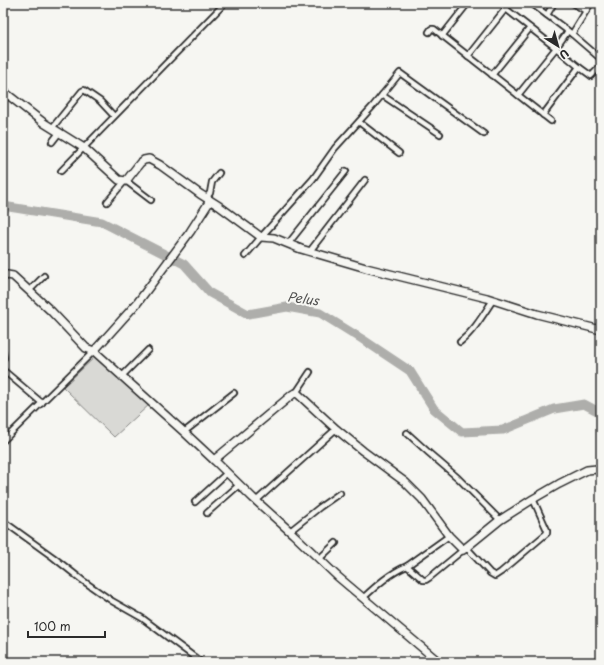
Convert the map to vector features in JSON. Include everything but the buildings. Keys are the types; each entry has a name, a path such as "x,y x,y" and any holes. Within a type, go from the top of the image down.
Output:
{"street":[{"path":"61,171 225,3"},
{"path":"442,36 468,3"},
{"path":"468,56 510,3"},
{"path":"531,3 601,59"},
{"path":"547,15 554,3"},
{"path":"573,3 586,11"},
{"path":"518,95 570,33 591,3"},
{"path":"506,9 590,75 592,76 601,66"},
{"path":"492,75 530,28"},
{"path":"429,32 431,29 434,29 551,121"},
{"path":"597,55 601,48"},
{"path":"543,115 579,67"},
{"path":"245,256 313,179 335,148 382,95 400,72 484,134"},
{"path":"52,128 84,90 100,101 114,116"},
{"path":"3,91 30,113 84,148 119,180 125,181 152,200"},
{"path":"382,95 440,134"},
{"path":"358,122 399,153"},
{"path":"52,142 59,133"},
{"path":"107,202 140,163 148,159 160,165 261,237 274,238 288,244 366,268 493,300 537,314 601,330"},
{"path":"288,244 346,171"},
{"path":"3,440 94,351 138,302 190,232 208,204 212,182 219,173"},
{"path":"310,251 365,180"},
{"path":"3,278 7,275 13,276 86,348 94,351 184,432 346,584 439,662"},
{"path":"29,291 44,276"},
{"path":"460,342 475,326 493,300"},
{"path":"122,376 148,350"},
{"path":"3,353 3,359"},
{"path":"3,370 42,403"},
{"path":"214,460 296,393 310,372"},
{"path":"184,432 234,393"},
{"path":"296,393 336,429 405,482 422,499 450,536 495,576 547,533 533,499"},
{"path":"256,501 336,429"},
{"path":"407,433 458,478 500,520"},
{"path":"407,566 423,580 426,580 500,520 533,499 587,470 597,469 601,473"},
{"path":"195,502 227,473"},
{"path":"207,513 239,485"},
{"path":"290,531 340,493"},
{"path":"3,520 82,580 112,601 142,618 201,662"},
{"path":"363,598 378,584 450,536"},
{"path":"319,559 336,542"}],"shaded area":[{"path":"97,355 150,404 114,437 63,387"}],"waterway":[{"name":"Pelus","path":"3,206 102,222 184,264 210,293 248,314 287,307 320,313 410,371 434,409 462,432 503,430 554,409 584,404 601,413"}]}
